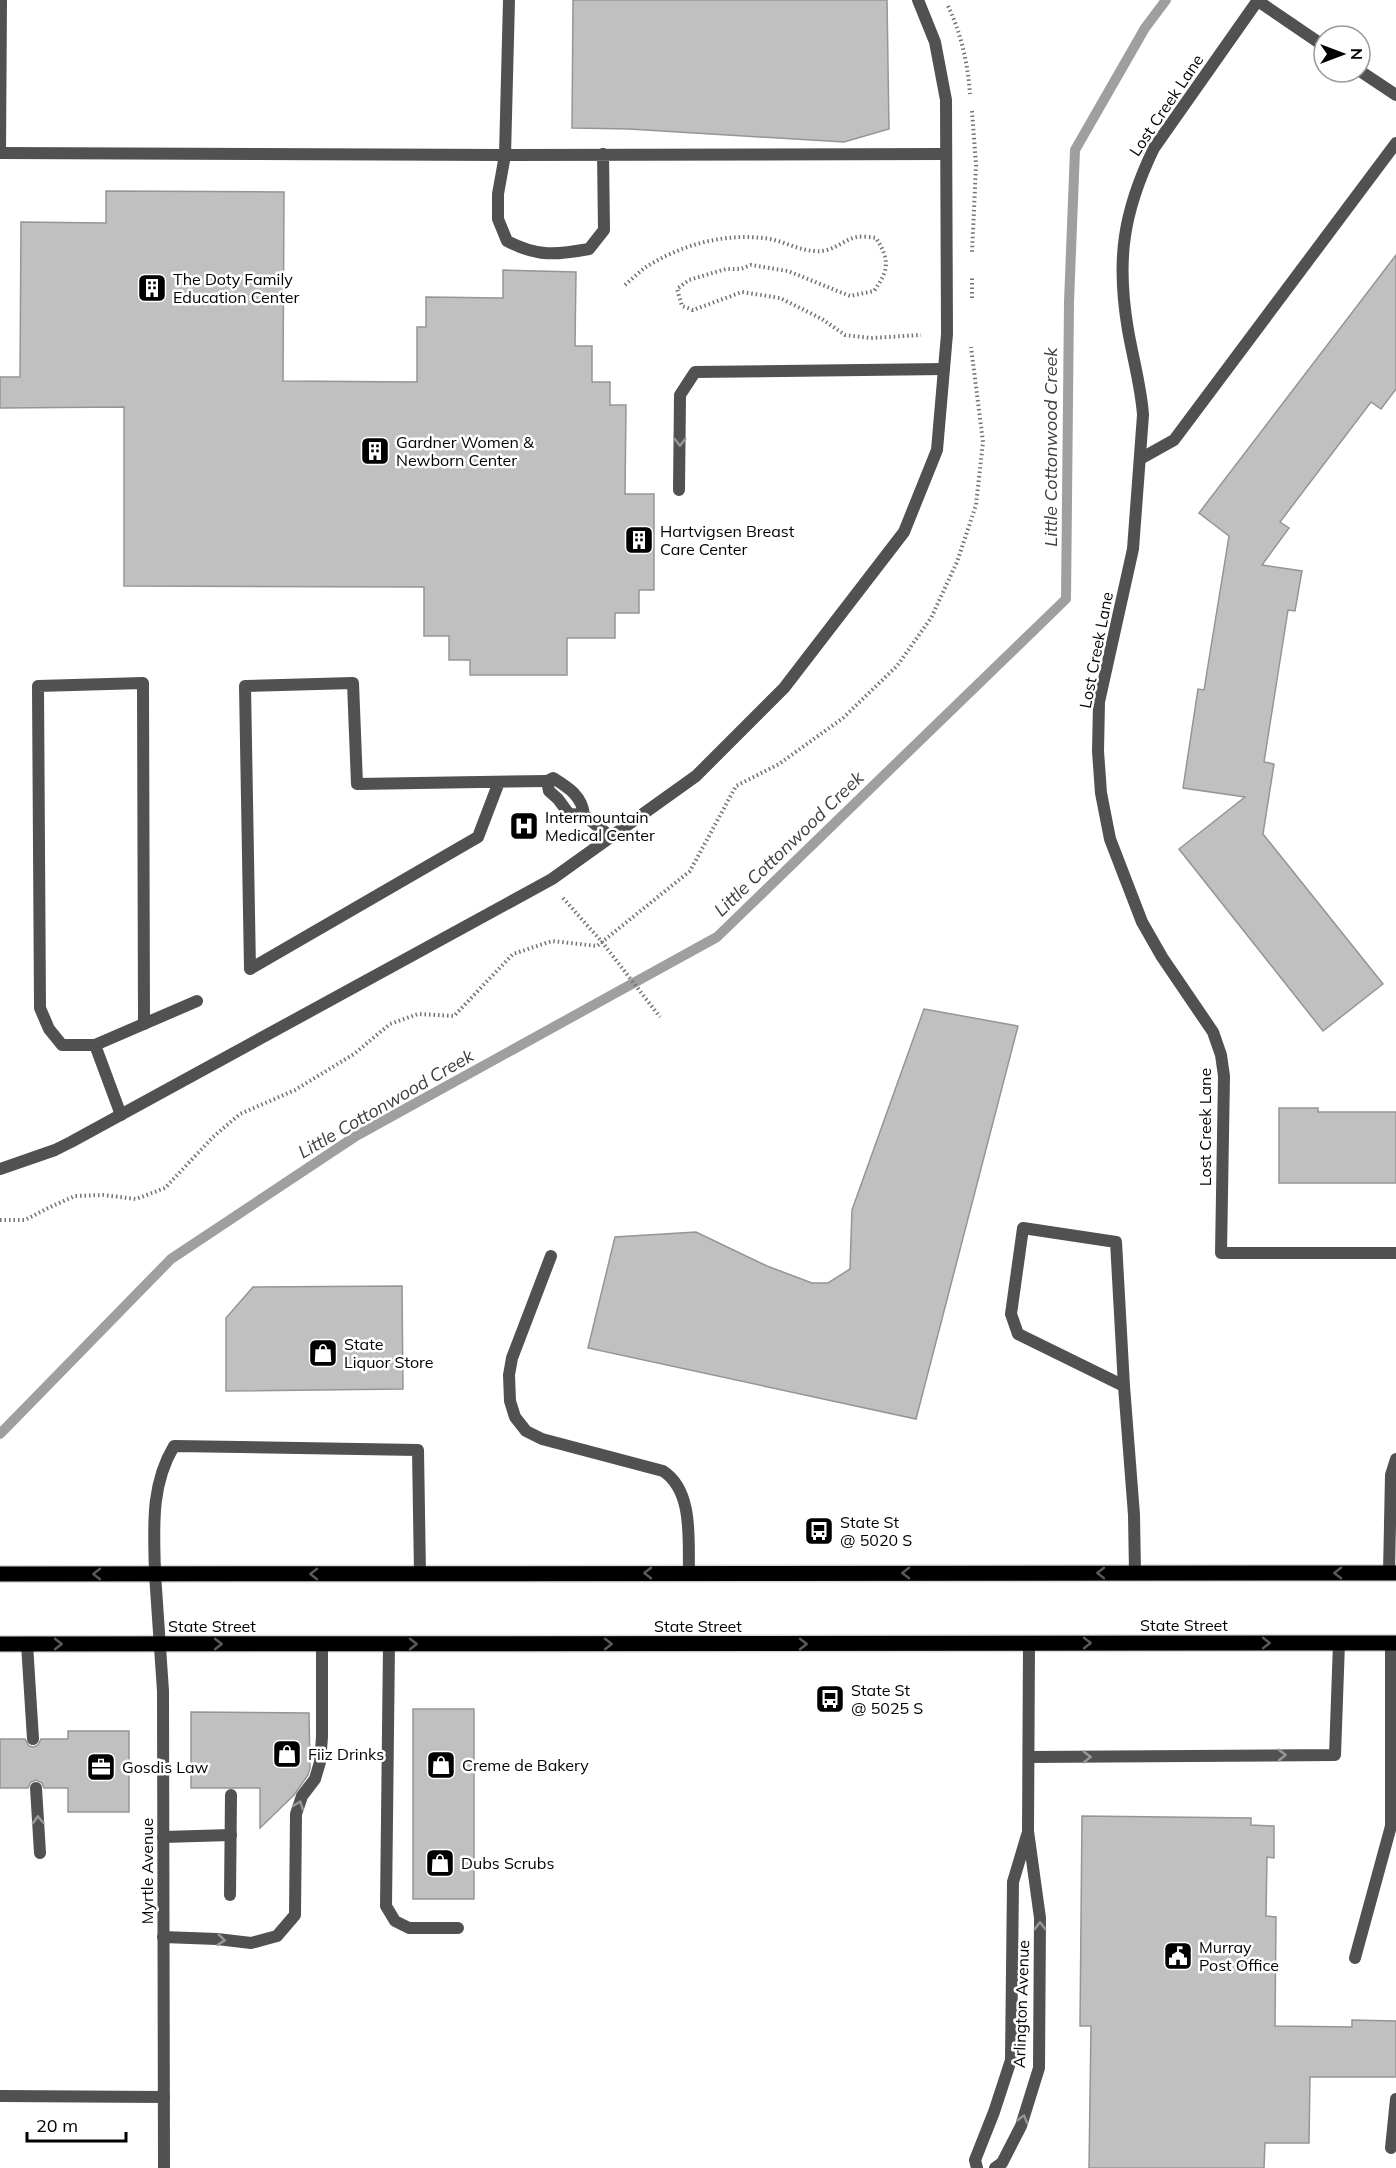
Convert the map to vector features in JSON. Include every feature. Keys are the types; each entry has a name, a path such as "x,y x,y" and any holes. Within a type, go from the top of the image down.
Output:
{"main road":[{"path":"0,1574 1392,1573"},
{"name":"State Street","path":"0,1644 1393,1643"}],"street":[{"path":"1,0 0,153 946,154"},
{"path":"509,0 505,155 498,194 498,219 507,241 526,251 558,255 589,249 604,230 603,154"},
{"path":"0,1169 55,1150 122,1115 552,879 696,776 784,688 904,532 937,450 946,334 946,100 935,42 918,0"},
{"path":"1258,1 1312,38"},
{"name":"Lost Creek Lane","path":"1258,1 1154,148 1142,173 1126,222 1121,263 1122,291 1142,395 1143,415 1133,549 1099,702 1098,751 1101,793 1110,839 1142,922 1162,957 1213,1032 1221,1054 1224,1076 1221,1252 1396,1253"},
{"path":"1372,79 1396,95"},
{"path":"1140,459 1174,440 1396,143"},
{"path":"679,490 680,394 695,372 944,369"},
{"path":"144,1024 143,683 38,686 40,1008 49,1029 62,1045 95,1045 144,1024 197,1001"},
{"path":"499,782 478,837 250,969 245,686 352,683 357,784 547,781 553,778 572,789 582,805 584,815 611,837"},
{"path":"95,1045 122,1115"},
{"path":"1125,1386 1018,1334 1011,1314 1023,1228 1116,1242 1134,1515 1136,1573"},
{"path":"551,1256 510,1366 509,1391 515,1417 526,1431 542,1439 669,1475 680,1488 687,1518 689,1573"},
{"name":"Myrtle Avenue","path":"164,2168 163,1691 155,1574 154,1515 164,1463 174,1446 418,1450 420,1574"},
{"path":"1392,1573 1390,1475 1396,1459"},
{"name":"Arlington Avenue","path":"995,2168 1002,2163 1021,2126 1039,2068 1040,1917 1028,1831 1029,1643"},
{"path":"1029,1757 1335,1755 1339,1643"},
{"path":"1355,1958 1390,1826 1393,1643"},
{"path":"27,1644 33,1740"},
{"path":"163,1937 251,1943 277,1936 295,1915 296,1814 302,1796 315,1779 320,1762 322,1644"},
{"path":"389,1644 386,1906 395,1921 410,1928 458,1928"},
{"path":"36,1788 40,1853"},
{"path":"230,1895 231,1795"},
{"name":"Arlington Avenue","path":"977,2168 975,2160 1011,2060 1013,1882 1028,1831"},
{"path":"163,1837 231,1835"},
{"path":"0,2096 164,2097"},
{"path":"1390,2148 1396,2099"}],"path":[{"path":"945,0 958,28 970,80 976,165 972,258"},
{"path":"625,285 646,267 693,245 720,239 749,237 773,240 816,252 839,246 857,237 876,238 885,253 885,275 874,291 850,296 788,271 751,265 741,269 726,269 689,280 677,289 682,306 693,310 742,292 780,298 822,319 845,335 871,338 921,335"},
{"path":"972,269 972,302"},
{"path":"0,1220 25,1220 75,1196 103,1195 136,1199 165,1188 213,1137 240,1114 305,1084 354,1054 390,1024 418,1014 454,1016 513,954 552,941 597,946 690,872 736,786 779,764 843,718 897,666 931,618 957,562 976,505 983,442 971,344"},
{"path":"563,897 602,942 660,1017"}],"building":[{"path":"573,0 887,0 889,129 844,142 629,129 572,128"},
{"path":"106,191 284,192 283,381 417,382 417,327 426,327 426,297 503,298 503,270 576,272 575,346 592,346 592,382 610,382 610,405 626,405 625,494 654,494 654,590 639,590 639,613 615,613 615,638 567,638 567,675 470,675 470,660 449,660 449,636 424,636 424,587 124,586 124,407 0,408 0,377 20,377 21,222 106,223"},
{"path":"1396,255 1396,389 1381,409 1371,402 1280,522 1289,528 1262,565 1302,571 1295,611 1288,610 1264,762 1274,764 1263,834 1383,984 1323,1031 1179,849 1245,797 1183,788 1198,689 1204,690 1229,536 1199,513"},
{"path":"924,1009 1018,1026 916,1419 588,1348 615,1237 696,1232 767,1266 812,1283 828,1283 850,1269 852,1210"},
{"path":"1279,1108 1318,1108 1318,1112 1396,1112 1396,1183 1279,1183"},
{"path":"402,1286 403,1389 226,1391 226,1318 253,1287"},
{"path":"413,1709 474,1709 474,1899 413,1899"},
{"path":"191,1712 309,1713 310,1768 308,1775 294,1795 260,1828 260,1788 191,1788"},
{"path":"68,1731 129,1731 129,1812 68,1812 68,1788 44,1788 42,1783 36,1780 31,1782 28,1788 0,1788 0,1739 25,1739 29,1746 34,1747 41,1739 68,1739"},
{"name":"Murray Post Office","path":"1082,1816 1251,1818 1251,1825 1274,1826 1274,1858 1267,1857 1266,1916 1276,1917 1275,2026 1352,2027 1352,2020 1396,2021 1396,2077 1310,2077 1309,2143 1265,2143 1264,2168 1089,2168 1091,2026 1080,2026"}],"waterway":[{"name":"Little Cottonwood Creek","path":"0,1434 171,1259 356,1136 717,937 1066,599 1069,302 1075,150 1145,28 1166,0"}],"place":[{"name":"The Doty Family Education Center","path":"152,288"},
{"name":"Gardner Women & Newborn Center","path":"375,451"},
{"name":"Hartvigsen Breast Care Center","path":"639,540"},
{"name":"Intermountain Medical Center","path":"524,826"},
{"name":"State Liquor Store","path":"323,1353"},
{"name":"State St @ 5020 S","path":"819,1531"},
{"name":"State St @ 5025 S","path":"830,1699"},
{"name":"Fiiz Drinks","path":"287,1754"},
{"name":"Creme de Bakery","path":"441,1765"},
{"name":"Gosdis Law","path":"101,1767"},
{"name":"Dubs Scrubs","path":"440,1863"},
{"name":"Murray Post Office","path":"1178,1956"}]}
